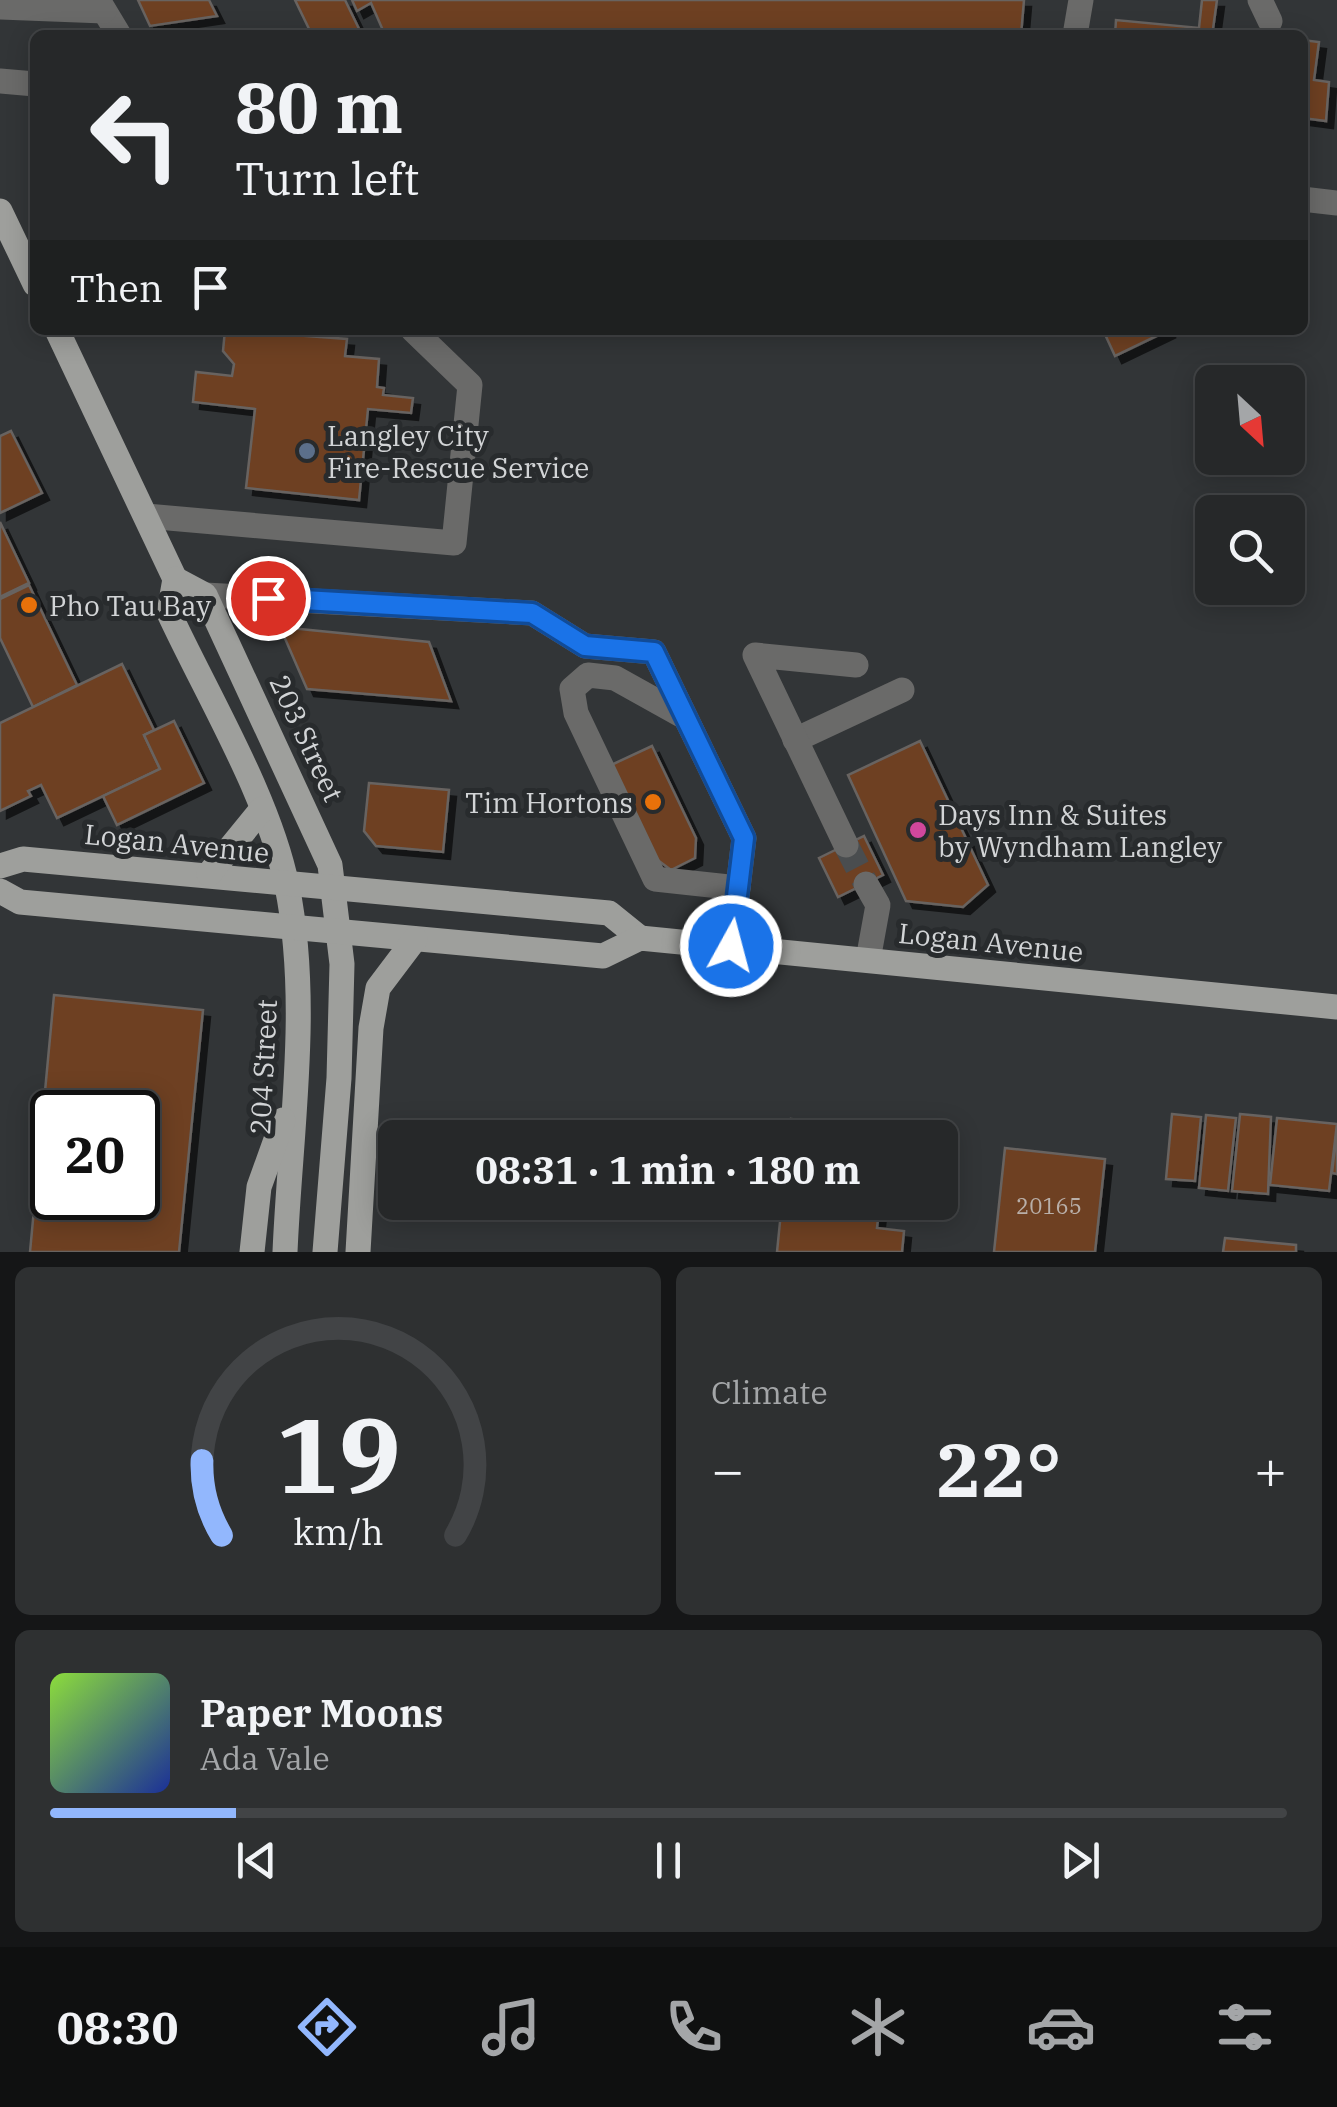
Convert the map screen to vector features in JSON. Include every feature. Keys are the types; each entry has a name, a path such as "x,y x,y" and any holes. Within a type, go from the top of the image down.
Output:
{"main road":[{"path":"0,211 8,248 30,277"},
{"path":"59,335 175,580 169,612 262,809 286,884"},
{"path":"175,580 205,595"},
{"name":"203 Street","path":"205,595 318,832 334,888"},
{"path":"210,874 262,809"},
{"name":"Logan Avenue","path":"0,866 23,859 609,913 640,938"},
{"name":"204 Street","path":"285,1252 297,1014 294,928 286,884"},
{"path":"325,1252 339,1078 340,931 334,888"},
{"name":"Logan Avenue","path":"0,892 20,902 603,956 640,938 1337,1006"},
{"path":"358,1252 371,1028 378,988 416,939"},
{"path":"252,1252 259,1187 292,1092"}],"street":[{"path":"1076,30 1081,0"},
{"path":"0,7 101,6 116,30"},
{"path":"0,80 30,83"},
{"path":"1308,200 1337,202"},
{"path":"146,516 454,543 470,386 418,335"},
{"path":"205,595 532,613 585,646 654,652 744,838 731,946"},
{"path":"846,845 755,655 856,665"},
{"path":"686,717 615,678 588,675 572,689 576,714 655,878 738,888"},
{"path":"796,740 902,690"},
{"path":"866,884 878,905 868,960"}],"building":[{"path":"138,0 209,0 217,16 150,26"},
{"path":"295,0 345,0 360,30 310,30"},
{"path":"352,0 1024,0 1021,30 383,30 371,3 357,11"},
{"path":"1202,0 1217,0 1213,29 1221,30 1115,30 1116,20 1199,28"},
{"path":"1308,41 1319,42 1314,80 1329,82 1326,121 1308,119"},
{"name":"Langley City Fire-Rescue Service","path":"225,335 293,335 347,339 345,356 379,359 377,387 384,388 383,395 413,398 411,413 368,409 359,500 246,488 255,409 193,402 196,372 232,376 234,364 223,351"},
{"path":"1105,335 1159,335 1115,356"},
{"path":"11,431 42,493 0,513 0,436"},
{"path":"0,522 29,583 0,597"},
{"path":"29,585 77,685 33,707 0,638 0,599"},
{"path":"280,627 429,642 451,701 307,689"},
{"path":"122,664 154,730 144,735 160,769 57,818 41,785 28,791 31,796 0,811 0,723"},
{"path":"174,721 204,783 117,825 103,796 160,769 144,735"},
{"name":"Days Inn & Suites by Wyndham Langley","path":"920,741 988,885 963,907 906,901 848,775"},
{"name":"Tim Hortons","path":"652,746 696,838 695,858 671,870 651,855 609,766"},
{"path":"369,783 449,790 443,852 376,846 364,831"},
{"path":"864,836 883,875 838,897 819,858"},
{"path":"54,995 203,1010 179,1252 30,1252 33,1220 160,1220 160,1090 45,1090"},
{"path":"1172,1114 1201,1117 1195,1181 1166,1179"},
{"path":"1240,1114 1271,1117 1268,1194 1232,1191"},
{"path":"1206,1115 1236,1118 1228,1191 1199,1188"},
{"path":"1277,1118 1337,1124 1329,1191 1270,1185"},
{"path":"1337,1129 1337,1174 1332,1173"},
{"path":"1005,1148 1105,1159 1095,1252 994,1252"},
{"path":"780,1220 878,1220 877,1228 904,1231 902,1252 777,1252"},
{"path":"1225,1238 1296,1245 1296,1252 1223,1252"}],"tunnel":[{"path":"846,845 866,884"}],"place":[{"name":"Langley City Fire-Rescue Service","path":"307,451"},
{"name":"Pho Tau Bay","path":"29,605"},
{"name":"Tim Hortons","path":"653,802"},
{"name":"Days Inn & Suites by Wyndham Langley","path":"918,830"}],"route":[{"path":"268,598 532,613 585,646 654,652 744,838 731,946"}]}
